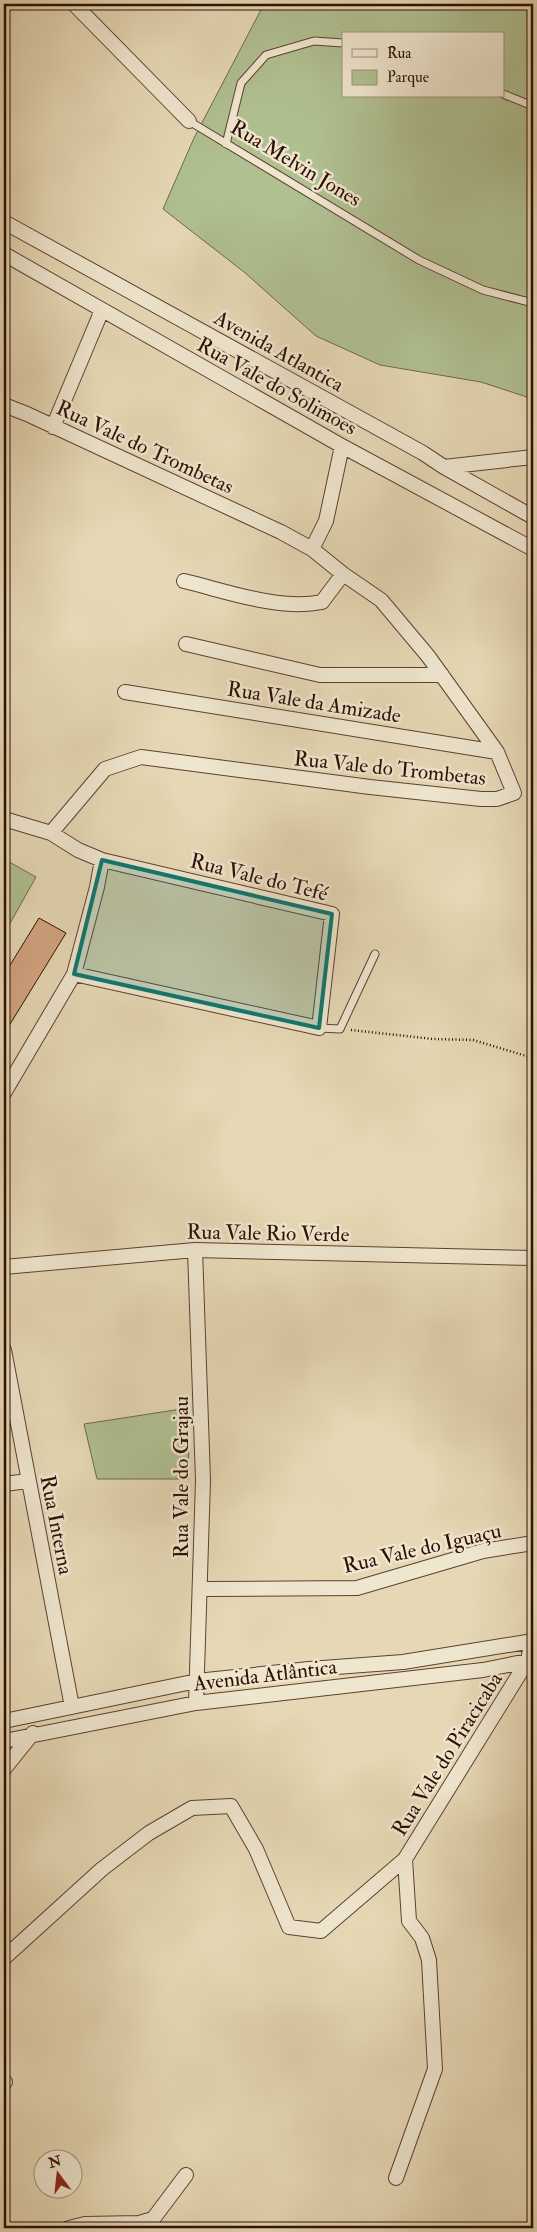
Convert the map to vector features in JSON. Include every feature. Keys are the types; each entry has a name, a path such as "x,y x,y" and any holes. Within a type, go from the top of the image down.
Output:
{"street":[{"name":"Rua Melvin Jones","path":"74,4 189,121"},
{"name":"Avenida Atlantica","path":"4,222 423,453 444,467 533,517"},
{"name":"Rua Vale do Solimoes","path":"4,254 342,446 533,549"},
{"path":"53,426 102,310"},
{"name":"Rua Vale do Trombetas","path":"4,405 282,532 312,549 343,574 381,600 442,676 497,752 514,793 497,800 370,788 141,757 105,769 51,833"},
{"path":"312,549 326,521 342,446"},
{"path":"444,467 533,457"},
{"path":"184,581 287,605 308,605 322,602 343,574"},
{"path":"186,644 320,675 442,676"},
{"name":"Rua Vale da Amizade","path":"125,692 497,752"},
{"name":"Rua Vale do Tefé","path":"4,819 51,833 78,850 102,860 332,914 319,1028"},
{"path":"4,1093 74,974 97,887 102,860"},
{"path":"74,974 319,1028"},
{"name":"Rua Vale Rio Verde","path":"4,1267 195,1250 533,1258"},
{"name":"Rua Vale do Grajau","path":"195,1250 203,1471 196,1703"},
{"name":"Rua Interna","path":"4,1350 72,1707"},
{"path":"4,1484 28,1480"},
{"name":"Rua Vale do Iguaçu","path":"200,1589 356,1588 483,1551 533,1543"},
{"name":"Avenida Atlântica","path":"4,1721 197,1681 309,1669 403,1662 533,1641"},
{"name":"Rua Vale do Piracicaba","path":"396,2178 435,2069 429,1960 422,1938 409,1921 405,1859 530,1660 533,1641"},
{"name":"Avenida Atlântica","path":"4,1741 196,1703 483,1670 530,1660"},
{"path":"4,1769 33,1736 38,1715"},
{"path":"4,1958 102,1869 149,1833 192,1808 231,1806 256,1849 288,1927 321,1931 405,1859"},
{"path":"69,2228 85,2224 139,2223 153,2219 186,2175"}],"lane":[{"path":"226,144 241,83 266,56 314,42 342,44"},
{"path":"504,94 533,106"},
{"name":"Rua Melvin Jones","path":"189,121 419,260 483,290 533,303"},
{"path":"319,1028 340,1029 375,954"}],"path":[{"path":"340,1029 433,1039 473,1040 533,1058"}],"highlighted area":[{"path":"102,860 332,914 319,1028 74,974"}],"green space":[{"path":"264,4 533,4 533,399 481,382 380,365 316,336 244,272 163,209 194,138"},
{"path":"4,859 36,877 4,934"},
{"path":"188,1408 189,1479 97,1479 84,1424"}],"building":[{"path":"39,918 66,933 4,1034 4,975"}]}
